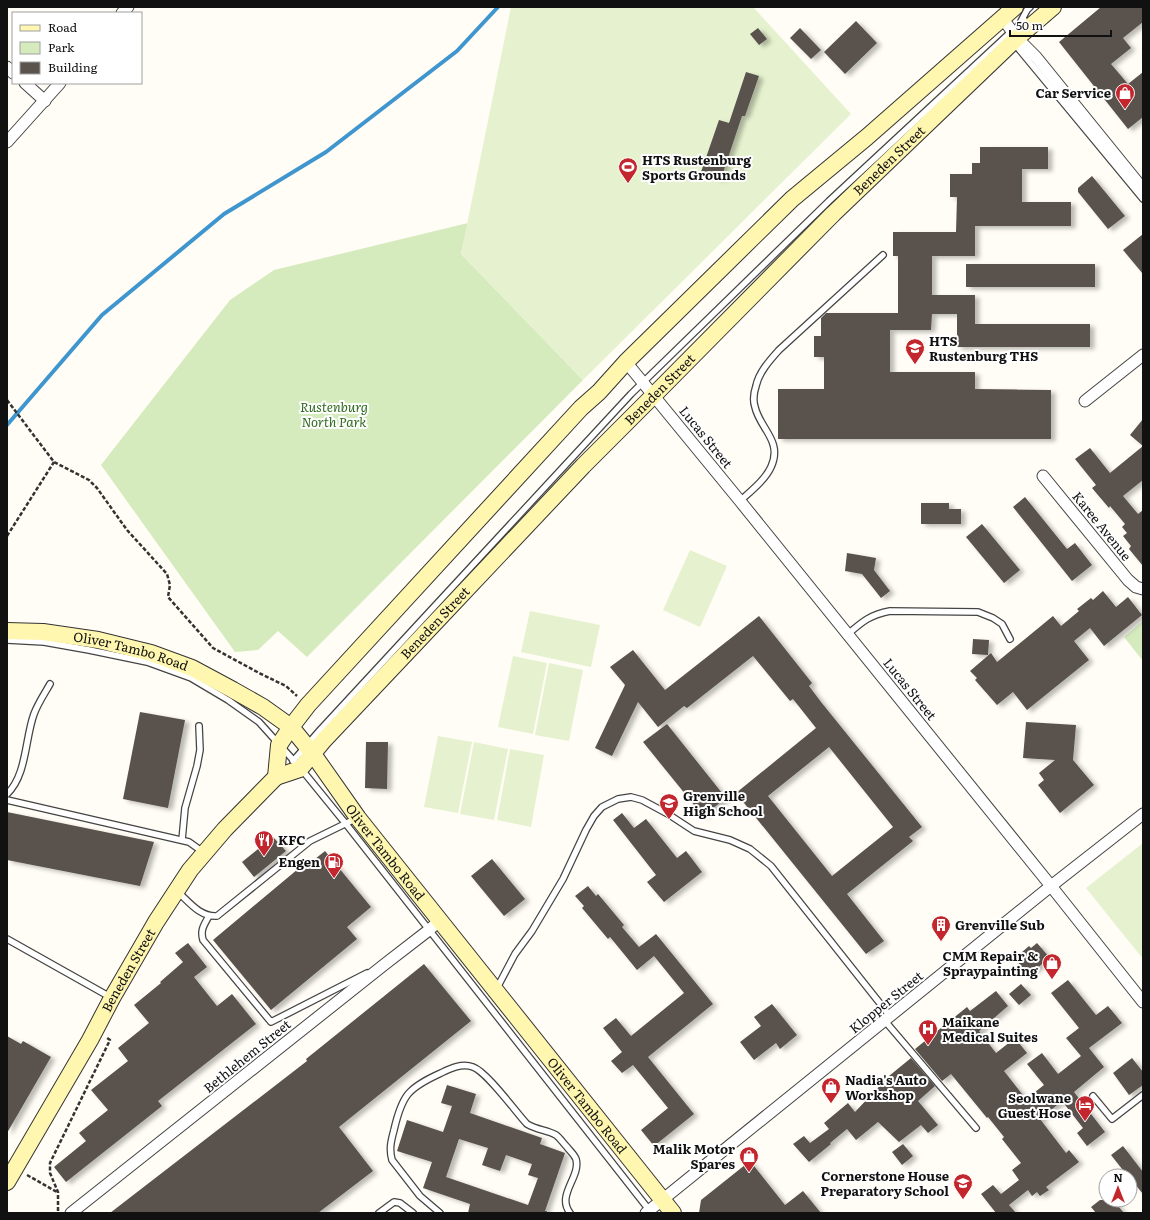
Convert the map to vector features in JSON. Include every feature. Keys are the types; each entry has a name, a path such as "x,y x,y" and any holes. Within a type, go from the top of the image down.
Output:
{"main road":[{"name":"Beneden Street","path":"7,1182 156,922 176,890 204,853 225,829 276,777 297,765 310,750 324,740 562,488 649,389 833,214 1013,29 1016,7"},
{"name":"Beneden Street","path":"279,744 308,705 565,425 626,362 792,199 867,137 1013,29 1053,7"},
{"name":"Oliver Tambo Road","path":"7,631 43,632 75,636 151,653 192,668 263,708 291,727 310,750 352,821 434,925 496,991 673,1213"},
{"path":"276,777 279,744"}],"street":[{"path":"1013,29 1143,189"},
{"path":"26,84 45,101"},
{"path":"7,142 59,84"},
{"path":"1085,401 1143,355"},
{"name":"Lucas Street","path":"626,362 848,634 1143,1002"},
{"name":"Karee Avenue","path":"1043,476 1128,580 1136,587 1143,589"},
{"name":"Klopper Street","path":"649,1212 1051,886 1143,814"},
{"name":"Bethlehem Street","path":"71,1213 434,925"}],"lane":[{"path":"1013,29 1030,7"},
{"path":"1013,29 1029,18"},
{"path":"1013,29 1018,48 1143,199"},
{"path":"740,501 767,474 772,466 774,458 774,447 770,434 761,421 755,408 754,400 756,385 765,367 779,350 883,255"},
{"path":"848,634 866,619 877,613 890,611 978,612 993,618 1002,624 1010,639"},
{"path":"7,640 44,642 89,650 147,662 191,678 228,700 259,722 297,765 352,821 310,842 217,916 209,916 202,913 176,890"},
{"path":"7,794 12,789 19,774 34,714 50,684"},
{"path":"182,840 185,808 200,750 199,726"},
{"path":"496,991 515,954 532,931 563,879 594,816 602,807 618,799 631,797 642,800 694,831 730,840 750,849 771,866 888,1019 976,1128"},
{"path":"7,800 182,840 189,842 204,853"},
{"path":"209,916 202,927 201,934 203,940 271,1022 385,964"},
{"path":"434,925 649,1212"},
{"path":"7,939 112,998"},
{"path":"440,1213 420,1196 392,1160 390,1145 400,1106 416,1086 450,1069 465,1065 474,1068 485,1075 527,1124 534,1129 557,1136 574,1156 576,1165 566,1199 566,1205 570,1213"},
{"path":"1093,1096 1112,1119 1143,1095"},
{"path":"378,1213 394,1202 400,1203 413,1213"}],"path":[{"path":"7,400 54,462 89,480 97,488 127,530 166,574 170,585 168,597 213,648 286,686 308,705"},
{"path":"7,536 54,462"},
{"path":"58,1213 58,1192 50,1173 50,1163 110,1040 94,1030"},
{"path":"16,1168 58,1192"}],"green space":[{"name":"HTS Rustenburg Sports Grounds","path":"511,7 753,7 851,114 583,380 461,254"},
{"name":"Rustenburg North Park","path":"468,223 461,254 583,380 307,657 278,631 258,650 235,652 101,465 230,300 274,270"},
{"path":"690,550 727,566 700,627 663,610"},
{"path":"530,611 600,625 591,667 521,652"},
{"path":"1143,621 1143,661 1124,637"},
{"path":"513,656 547,663 533,734 498,727"},
{"path":"549,663 583,670 569,741 535,735"},
{"path":"438,736 472,742 458,813 424,807"},
{"path":"474,742 508,749 494,820 460,814"},
{"path":"510,749 544,755 531,827 497,820"},
{"path":"1143,843 1143,959 1086,888"}],"building":[{"path":"1101,7 1143,7 1143,22 1123,38 1131,48 1111,64 1128,84 1143,72 1143,117 1128,129 1059,42"},
{"path":"856,21 877,43 845,74 824,52"},
{"path":"758,28 767,39 759,45 750,34"},
{"path":"800,28 821,50 811,59 790,38"},
{"path":"746,72 759,76 745,116 742,116 721,179 701,172 719,120 729,123"},
{"path":"980,147 1048,147 1048,169 1022,169 1022,202 1071,202 1071,226 975,226 975,256 932,256 932,295 975,295 975,324 1090,324 1090,347 957,347 957,314 932,314 931,330 890,330 890,372 975,372 975,389 1051,390 1051,439 778,439 778,389 824,389 824,357 814,357 814,336 821,336 821,318 826,313 898,313 898,256 893,256 893,232 956,232 957,197 950,197 950,174 972,174 972,163 980,163"},
{"path":"1092,176 1125,216 1108,229 1078,192 1078,188"},
{"path":"1143,234 1143,274 1123,250"},
{"path":"966,264 1095,264 1095,287 966,287"},
{"path":"1143,419 1143,446 1130,435"},
{"path":"1143,446 1143,480 1123,496 1138,514 1143,510 1143,566 1129,549 1131,546 1123,536 1127,533 1122,527 1125,524 1092,488 1096,485 1075,459 1090,448 1110,473"},
{"path":"1025,497 1067,549 1075,543 1092,565 1072,581 1013,507"},
{"path":"921,503 949,503 949,509 961,509 961,524 921,524"},
{"path":"982,524 1020,570 1004,583 966,537"},
{"path":"847,553 876,558 874,570 890,591 881,598 862,574 845,571"},
{"path":"1103,591 1116,607 1128,597 1142,615 1104,646 1090,628 1074,641 1089,660 1027,710 1013,692 997,705 975,680 977,678 970,671 991,653 997,662 1053,616 1061,626 1079,611 1077,609 1091,598 1093,600"},
{"path":"759,616 812,683 809,686 821,702 922,827 909,837 913,841 847,894 884,941 866,954 736,793 816,728 793,699 790,701 753,656 687,708 684,706 658,727 638,702 612,756 595,748 625,685 610,667 633,650 665,690","holes":["829,747 893,827 832,876 768,796"]},
{"path":"973,639 989,640 988,655 972,654"},
{"path":"140,712 185,720 168,808 123,799"},
{"path":"1026,722 1076,725 1073,760 1094,785 1060,813 1038,785 1044,780 1039,773 1055,760 1023,758"},
{"path":"667,724 726,798 703,816 643,742"},
{"path":"366,742 388,742 387,789 365,788"},
{"path":"7,812 154,842 140,886 7,860"},
{"path":"622,813 634,828 646,819 677,858 686,851 702,872 664,902 647,882 656,875 613,820"},
{"name":"KFC","path":"273,837 286,851 254,877 242,862"},
{"path":"325,851 371,907 347,927 357,939 271,1010 213,940 298,869 300,871"},
{"path":"492,859 525,899 504,916 471,876"},
{"path":"588,886 596,896 598,894 624,925 622,927 639,947 656,934 713,1004 648,1057 694,1114 654,1146 641,1130 668,1108 633,1065 622,1073 611,1061 622,1052 603,1028 616,1018 631,1036 684,993 654,956 637,970 610,937 608,939 582,908 584,906 575,896"},
{"path":"188,943 207,967 194,977 217,1006 232,994 256,1024 158,1101 162,1106 66,1182 54,1167 86,1141 79,1133 108,1110 91,1090 128,1061 118,1048 149,1023 134,1005 161,983 160,982 183,962 175,953"},
{"path":"1037,943 1050,958 1028,975 1016,960 1023,955 1021,953 1029,946 1031,948"},
{"path":"424,964 471,1021 339,1127 373,1171 318,1213 110,1213 307,1061 306,1059"},
{"path":"1068,980 1096,1015 1108,1006 1122,1023 1089,1048 1104,1067 1074,1092 1105,1132 1087,1146 1077,1133 1083,1128 1062,1101 1040,1119 1066,1153 1069,1150 1079,1162 1046,1187 1049,1190 1040,1196 1037,1192 1032,1196 1028,1190 1009,1205 1016,1213 996,1213 981,1194 993,1185 1001,1194 1019,1180 1012,1170 1021,1163 1002,1139 1004,1137 951,1074 942,1081 915,1049 967,1007 970,1011 996,991 1008,1006 979,1031 996,1053 1015,1038 1027,1053 1004,1071 1026,1099 1044,1085 1027,1064 1042,1053 1058,1074 1081,1056 1066,1038 1079,1028 1051,993"},
{"path":"1021,984 1031,995 1019,1005 1009,994"},
{"path":"772,1004 797,1035 780,1049 776,1043 754,1060 740,1042 761,1026 754,1017"},
{"path":"7,1036 21,1044 23,1041 51,1057 7,1133"},
{"path":"911,1058 935,1086 918,1101 938,1125 928,1133 921,1125 899,1142 878,1122 856,1140 847,1129 809,1162 793,1144 804,1136 810,1143 829,1129 824,1123 848,1103 855,1112 889,1076"},
{"path":"1132,1058 1143,1072 1143,1085 1129,1095 1113,1073"},
{"path":"447,1085 476,1094 470,1113 542,1138 540,1144 565,1153 545,1211 547,1211 546,1213 468,1213 470,1204 423,1188 432,1162 397,1151 407,1120 443,1132 452,1106 441,1103","holes":["459,1139 488,1148 482,1165 500,1171 506,1155 532,1164 528,1175 538,1178 528,1205 446,1177"]},
{"path":"903,1144 913,1156 902,1165 892,1152"},
{"path":"1123,1146 1143,1172 1143,1194 1138,1188 1138,1168 1121,1168 1111,1155"},
{"path":"750,1161 785,1205 803,1191 821,1213 699,1213 701,1200"},
{"path":"1098,1202 1098,1208 1120,1208 1124,1213 1096,1213 1091,1207"}],"waterway":[{"path":"7,425 102,315 224,214 326,152 457,51 498,7"}],"place":[{"name":"Car Service","path":"1125,110"},
{"name":"HTS Rustenburg Sports Grounds","path":"628,184"},
{"name":"HTS Rustenburg THS","path":"915,365"},
{"name":"Grenville High School","path":"669,820"},
{"name":"KFC","path":"264,857"},
{"name":"Engen","path":"334,879"},
{"name":"Grenville Sub","path":"941,942"},
{"name":"CMM Repair & Spraypainting","path":"1052,980"},
{"name":"Maikane Medical Suites","path":"928,1046"},
{"name":"Nadia's Auto Workshop","path":"831,1104"},
{"name":"Seolwane Guest Hose","path":"1085,1122"},
{"name":"Malik Motor Spares","path":"749,1173"},
{"name":"Cornerstone House Preparatory School","path":"963,1200"}]}
